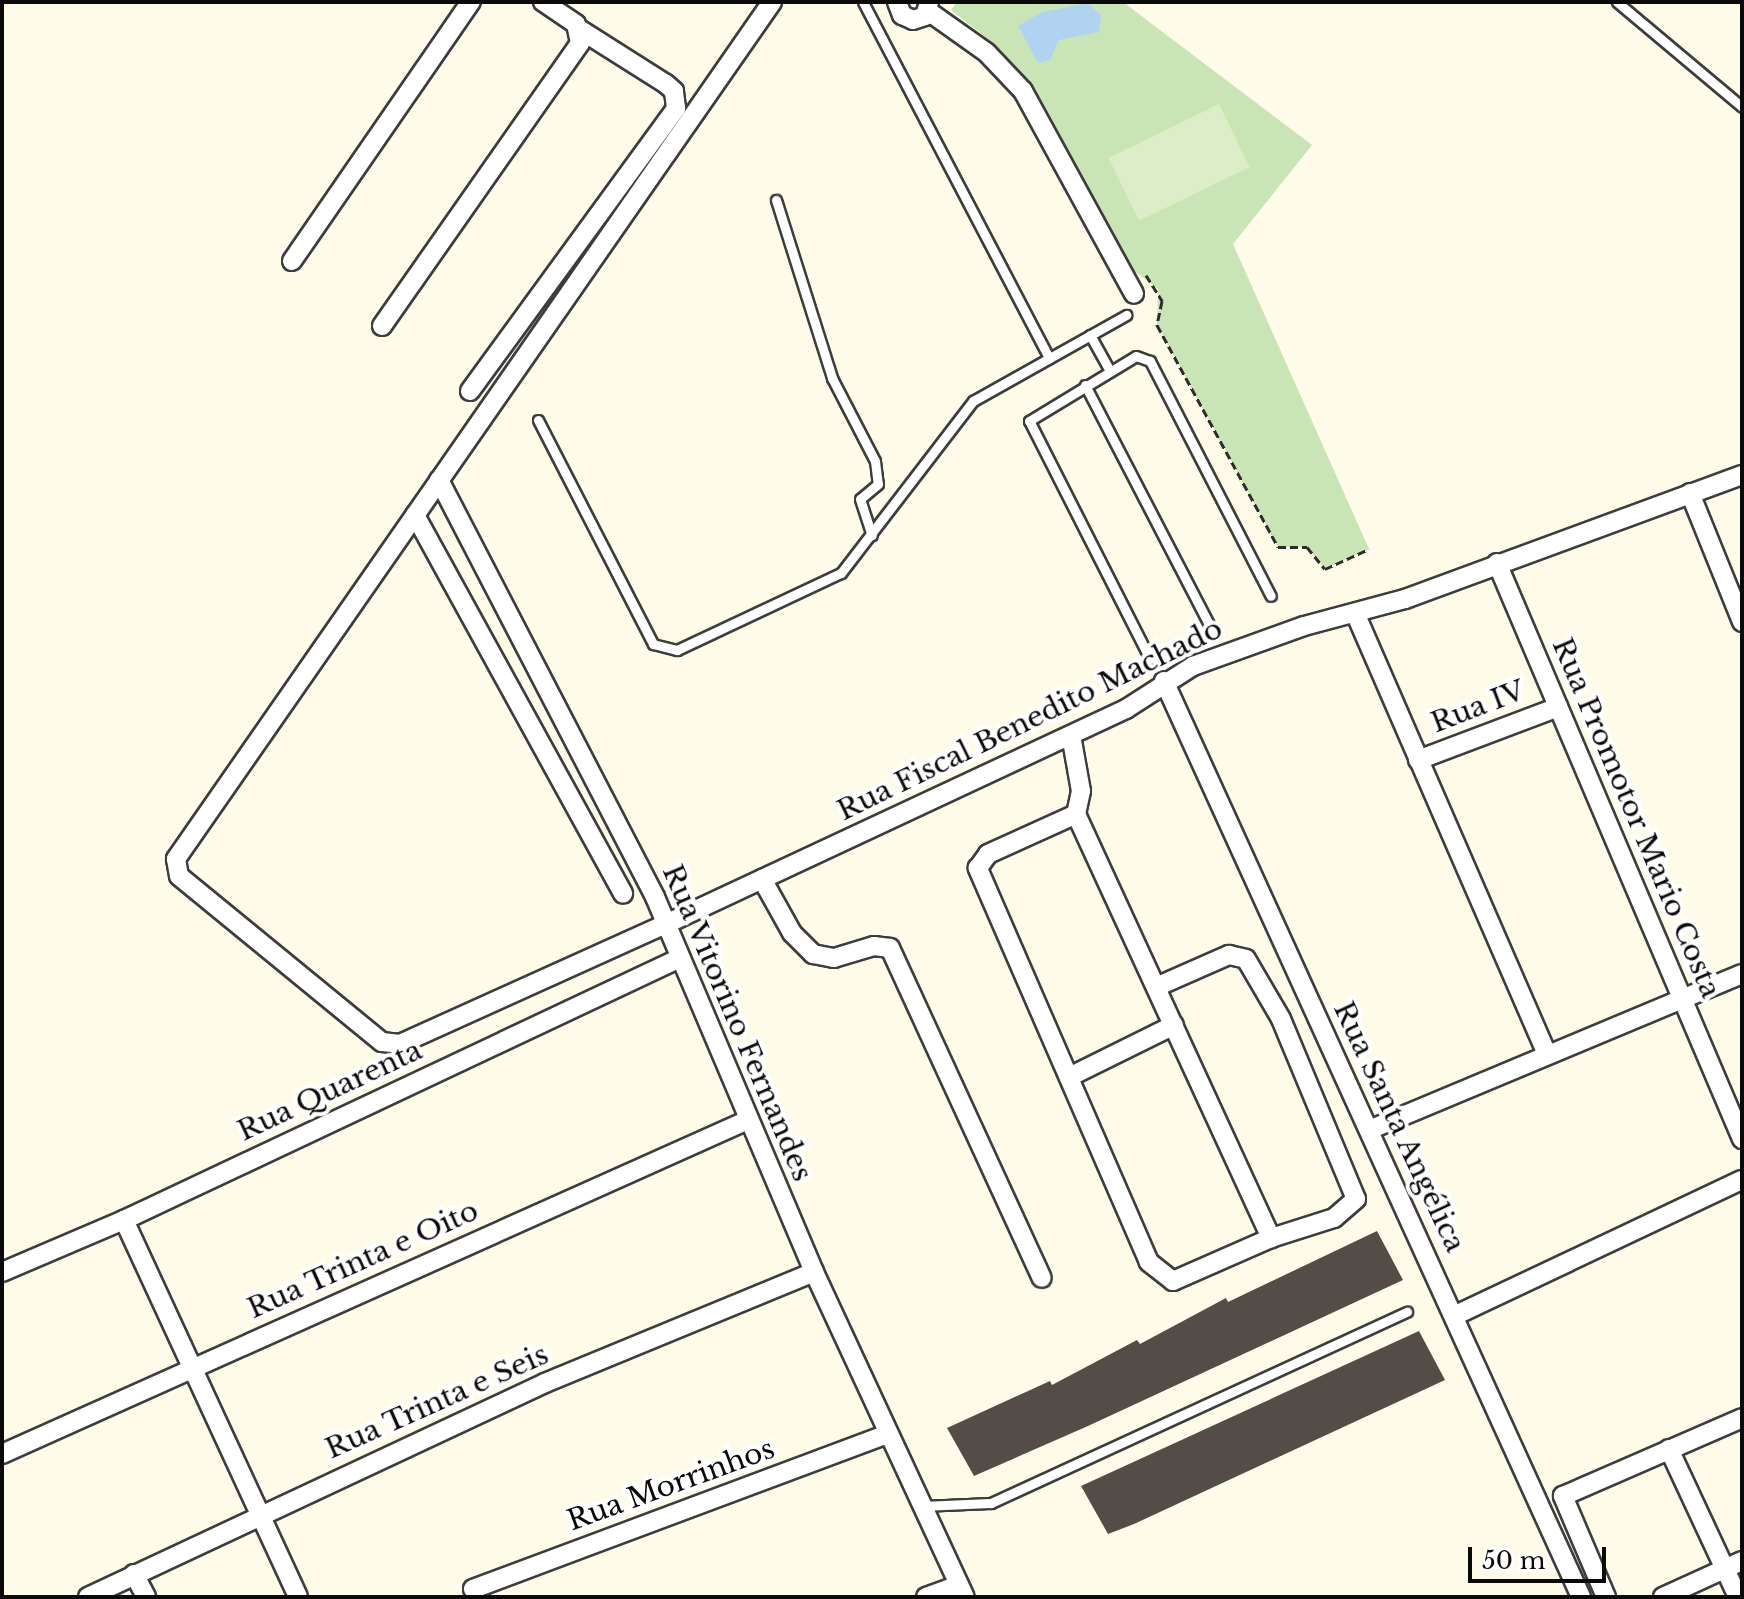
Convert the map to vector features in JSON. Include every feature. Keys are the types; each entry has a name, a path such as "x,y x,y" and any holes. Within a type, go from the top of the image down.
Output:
{"street":[{"path":"292,261 471,2"},
{"path":"470,391 676,108 674,91 666,84 579,29 543,2"},
{"path":"623,894 415,515 772,2"},
{"path":"897,2 907,19 919,19 929,6 987,53 1023,91 1134,294"},
{"path":"382,326 580,43 579,29"},
{"name":"Rua Fiscal Benedito Machado","path":"415,515 176,859 175,869 390,1045 666,924 1126,709 1164,681 1304,626 1327,610 1356,615 1742,475"},
{"name":"Rua Vitorino Fernandes","path":"439,480 619,822 666,924 814,1272 962,1591"},
{"path":"1690,493 1742,622"},
{"name":"Rua Promotor Mario Costa","path":"1497,563 1742,1139"},
{"path":"1297,608 1304,626"},
{"path":"1356,615 1546,1053"},
{"name":"Rua Santa Angélica","path":"1164,681 1456,1315 1581,1597"},
{"name":"Rua IV","path":"1418,760 1558,707"},
{"path":"1071,735 1081,791 1076,814 1271,1238"},
{"path":"1076,814 988,854 978,868 1149,1262 1160,1274 1173,1281 1271,1238 1334,1218 1356,1199 1281,1019 1246,959 1229,955 1156,987"},
{"path":"762,879 792,933 813,954 834,958 874,946 890,948 1042,1278"},
{"name":"Rua Quarenta","path":"2,1272 124,1220 680,958"},
{"path":"1369,1130 1546,1053 1742,974"},
{"path":"1069,1077 1174,1025"},
{"name":"Rua Trinta e Oito","path":"2,1454 191,1366 748,1120"},
{"path":"1456,1315 1742,1180"},
{"path":"124,1220 298,1597"},
{"name":"Rua Trinta e Seis","path":"88,1597 545,1383 814,1272"},
{"path":"1606,1597 1562,1498 1742,1418"},
{"name":"Rua Morrinhos","path":"473,1589 888,1434"},
{"path":"1669,1449 1733,1564 1738,1597"},
{"path":"1663,1597 1733,1564"},
{"path":"134,1574 146,1597"},
{"path":"926,1597 962,1591"}],"lane":[{"path":"863,2 1049,358"},
{"path":"1617,2 1742,107"},
{"path":"776,200 832,378 875,461 878,484 860,499 872,535"},
{"path":"538,420 653,644 666,651 703,640 841,573 973,401 1126,315"},
{"path":"1090,335 1110,371"},
{"path":"1150,659 1029,421 1136,356 1150,361 1271,596"},
{"path":"1085,385 1213,632"},
{"path":"921,1506 991,1503 1407,1312"}],"path":[{"path":"1141,272 1162,301 1157,325 1278,547 1307,547 1325,569 1369,549"}],"green space":[{"path":"957,2 1123,2 1312,145 1233,244 1369,549 1325,569 1307,547 1278,547 1157,325 1158,289 1130,268 1032,84 993,43 951,10"},
{"path":"1219,104 1250,167 1139,221 1108,158"}],"water":[{"path":"1088,3 1101,15 1099,32 1059,40 1050,60 1038,63 1018,26 1042,12"}],"building":[{"path":"1377,1231 1403,1280 1088,1426 974,1476 947,1428 1050,1381 1052,1385 1137,1340 1140,1344 1226,1298 1228,1302"},
{"path":"1419,1331 1445,1380 1134,1524 1108,1534 1081,1486"}]}
